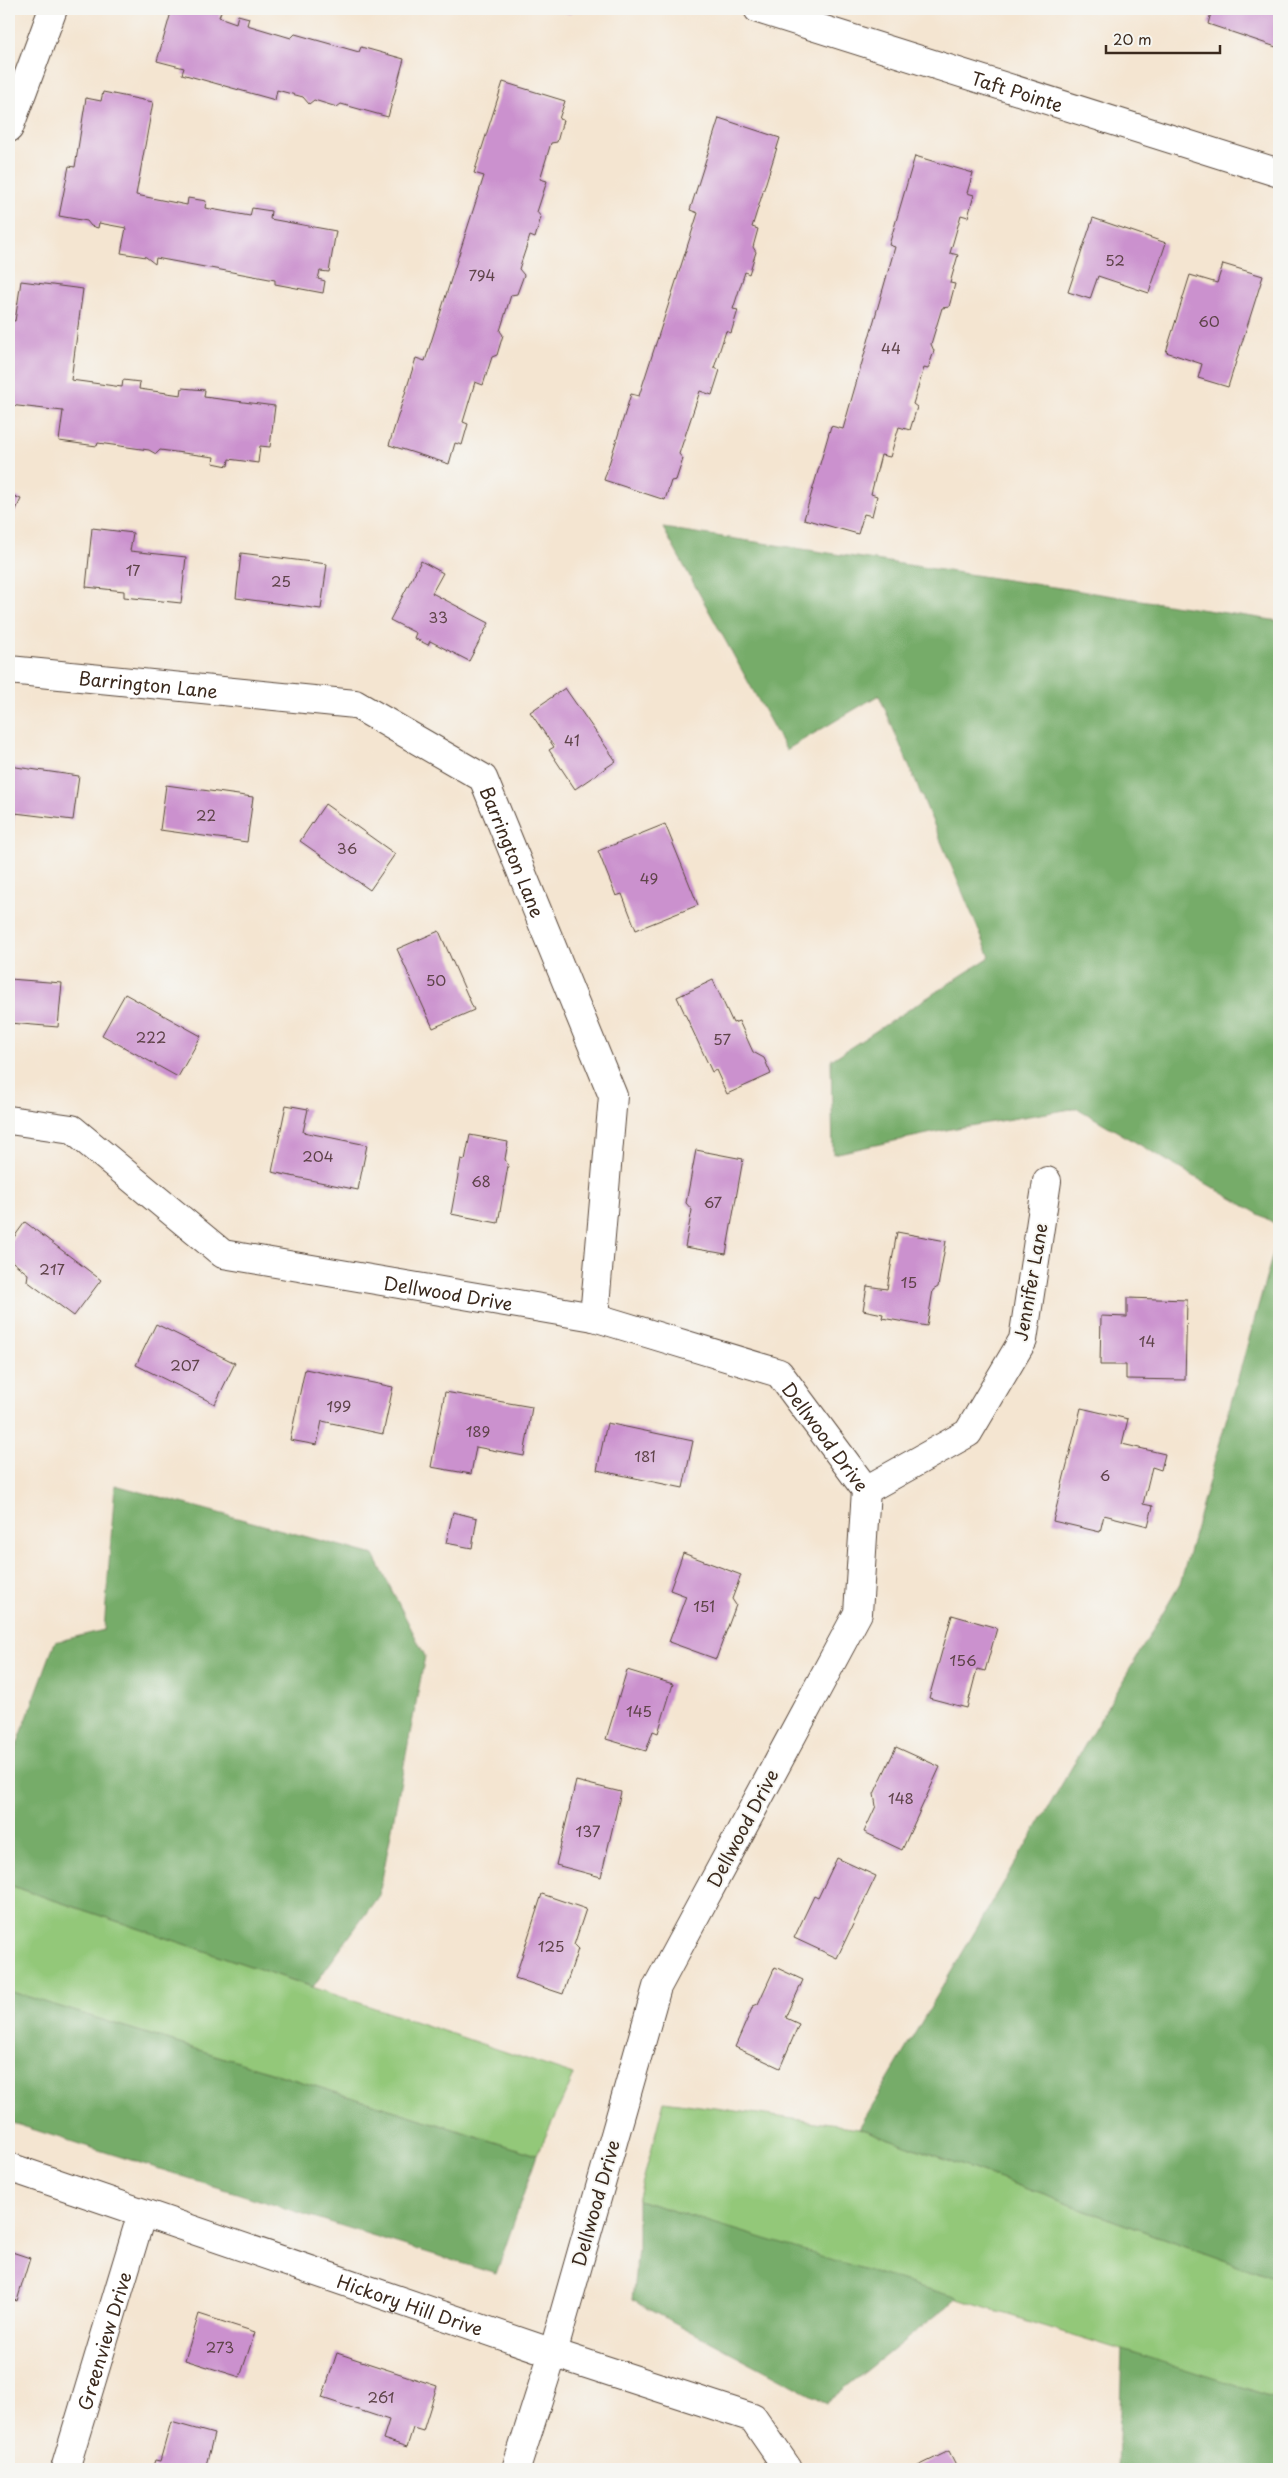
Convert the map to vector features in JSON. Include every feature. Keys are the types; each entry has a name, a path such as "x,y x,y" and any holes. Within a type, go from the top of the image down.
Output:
{"street":[{"path":"9,128 53,9"},
{"name":"Taft Pointe","path":"758,9 1279,173"},
{"name":"Barrington Lane","path":"9,670 355,704 483,778 613,1096 594,1317"},
{"name":"Dellwood Drive","path":"9,1120 72,1129 224,1254 594,1317 779,1373 866,1490 858,1613 657,1987 553,2353 516,2469"},
{"name":"Jennifer Lane","path":"866,1490 968,1433 1023,1340 1047,1181"},
{"name":"Hickory Hill Drive","path":"9,2167 553,2353 753,2418 788,2469"},
{"name":"Greenview Drive","path":"65,2469 142,2213"}],"green space":[{"path":"663,528 1279,621 1279,1226 1077,1108 951,1129 833,1154 831,1060 990,957 879,695 786,750"},
{"path":"1279,1232 1279,2280 859,2128 1180,1584"},
{"path":"115,1485 374,1555 425,1656 379,1895 313,1987 9,1885 9,1767 55,1642 104,1630"},
{"path":"9,1885 574,2075 537,2155 9,1991"},
{"path":"9,1991 537,2155 496,2274 9,2122"},
{"path":"664,2101 859,2128 1279,2280 1279,2399 638,2200"},
{"path":"638,2200 958,2298 826,2403 632,2300 638,2249"},
{"path":"1122,2349 1279,2399 1279,2469 1118,2469"}],"building":[{"path":"172,9 222,9 219,17 236,23 238,15 249,18 247,25 291,38 295,34 359,52 361,47 404,59 388,117 341,104 337,107 314,100 309,104 303,97 277,90 275,100 182,74 184,68 157,61"},
{"path":"555,9 572,9 570,14"},
{"path":"1217,9 1279,9 1279,48 1208,24 1211,13 1216,12"},
{"path":"503,82 565,101 559,119 563,120 557,142 551,143 540,179 547,181 537,212 541,217 535,238 530,236 519,269 524,275 517,294 511,295 500,331 503,335 497,355 492,357 483,385 475,382 463,422 468,424 462,445 455,443 449,464 389,445 416,358 425,361 484,176 474,173"},
{"path":"103,92 153,102 136,195 187,205 188,198 206,201 205,208 250,216 252,208 271,211 270,219 336,231 329,272 320,271 318,279 325,281 323,293 275,284 275,280 156,258 155,264 146,257 121,253 126,228 99,223 98,228 91,226 87,221 59,216 69,166 75,167 86,98 101,101"},
{"path":"719,118 780,138 752,227 758,229 753,247 756,252 749,274 745,272 733,309 738,310 731,333 726,331 714,368 720,370 712,395 700,391 679,454 683,459 676,480 671,481 665,500 604,480 631,394 639,396 698,213 690,210"},
{"path":"915,156 973,173 967,193 974,195 968,217 961,215 950,253 958,255 950,283 955,284 949,307 942,308 931,344 934,351 928,369 924,368 913,404 917,407 910,430 899,427 890,457 881,455 871,494 877,496 872,516 864,514 858,534 804,519 831,426 843,429 895,247 889,245"},
{"path":"1093,218 1166,243 1149,293 1098,276 1090,299 1068,292"},
{"path":"1223,264 1263,276 1228,387 1198,378 1202,364 1166,352 1190,275 1217,283"},
{"path":"21,281 83,289 71,380 122,387 123,380 140,382 139,389 181,395 182,388 205,390 204,397 275,406 270,447 260,446 258,463 229,459 228,466 213,463 214,457 160,450 156,454 149,450 98,443 97,446 59,441 63,411 9,405 11,332 9,320 15,321"},
{"path":"9,494 21,499 9,525"},
{"path":"92,528 133,533 130,551 186,557 181,603 124,597 124,591 86,587"},
{"path":"241,553 327,564 321,609 236,598"},
{"path":"421,561 443,573 432,593 489,623 469,661 430,641 428,645 414,638 416,633 390,620"},
{"path":"565,688 616,761 575,789 549,750 554,747 530,712"},
{"path":"9,766 79,776 73,820 15,813 12,836 9,836"},
{"path":"166,785 253,797 247,842 160,830"},
{"path":"325,804 395,854 370,890 300,841"},
{"path":"665,824 698,905 636,930 622,894 616,896 598,851"},
{"path":"439,931 474,1010 433,1028 397,949"},
{"path":"9,979 62,983 58,1027 9,1023"},
{"path":"713,980 733,1023 739,1021 753,1052 764,1058 771,1074 727,1094 716,1070 712,1072 677,997"},
{"path":"125,994 201,1036 178,1077 102,1035"},
{"path":"286,1105 308,1109 303,1132 367,1145 358,1190 272,1172"},
{"path":"470,1135 508,1142 505,1159 508,1166 498,1223 451,1214 461,1159 465,1160"},
{"path":"696,1150 743,1159 726,1254 685,1247 692,1210 686,1203"},
{"path":"25,1222 101,1280 74,1316 27,1281 28,1274 9,1259 9,1244"},
{"path":"897,1232 946,1241 938,1287 933,1290 927,1326 882,1318 883,1314 863,1310 867,1286 887,1289"},
{"path":"1127,1298 1187,1300 1185,1380 1126,1379 1126,1365 1100,1365 1101,1316 1127,1317"},
{"path":"156,1324 235,1363 215,1404 136,1365"},
{"path":"305,1369 393,1387 383,1434 322,1421 317,1445 290,1440"},
{"path":"445,1392 532,1407 524,1456 476,1447 471,1474 431,1467"},
{"path":"1081,1408 1128,1419 1122,1444 1165,1454 1161,1470 1152,1467 1143,1504 1153,1506 1148,1526 1104,1515 1100,1532 1053,1521"},
{"path":"607,1423 693,1441 683,1488 597,1470"},
{"path":"453,1512 477,1518 472,1548 446,1543"},
{"path":"683,1553 741,1575 732,1599 736,1605 716,1659 669,1642 686,1596 670,1590"},
{"path":"952,1615 997,1628 985,1671 977,1669 967,1708 929,1698"},
{"path":"627,1670 673,1684 658,1733 653,1731 646,1751 606,1739"},
{"path":"896,1747 940,1767 902,1850 864,1832 876,1806 874,1794"},
{"path":"576,1781 621,1792 601,1877 556,1865"},
{"path":"837,1858 876,1876 837,1958 794,1938 814,1896 818,1898"},
{"path":"542,1894 586,1909 574,1945 578,1949 563,1994 515,1978"},
{"path":"775,1967 803,1980 786,2018 799,2024 780,2068 735,2047 753,2006 758,2004"},
{"path":"9,2251 30,2258 17,2301 9,2298"},
{"path":"199,2314 255,2332 240,2377 185,2360"},
{"path":"337,2353 437,2386 423,2431 413,2428 407,2447 383,2439 389,2420 322,2398"},
{"path":"171,2422 214,2434 205,2469 152,2469 155,2460 160,2461"},
{"path":"949,2451 958,2469 912,2469"}]}
